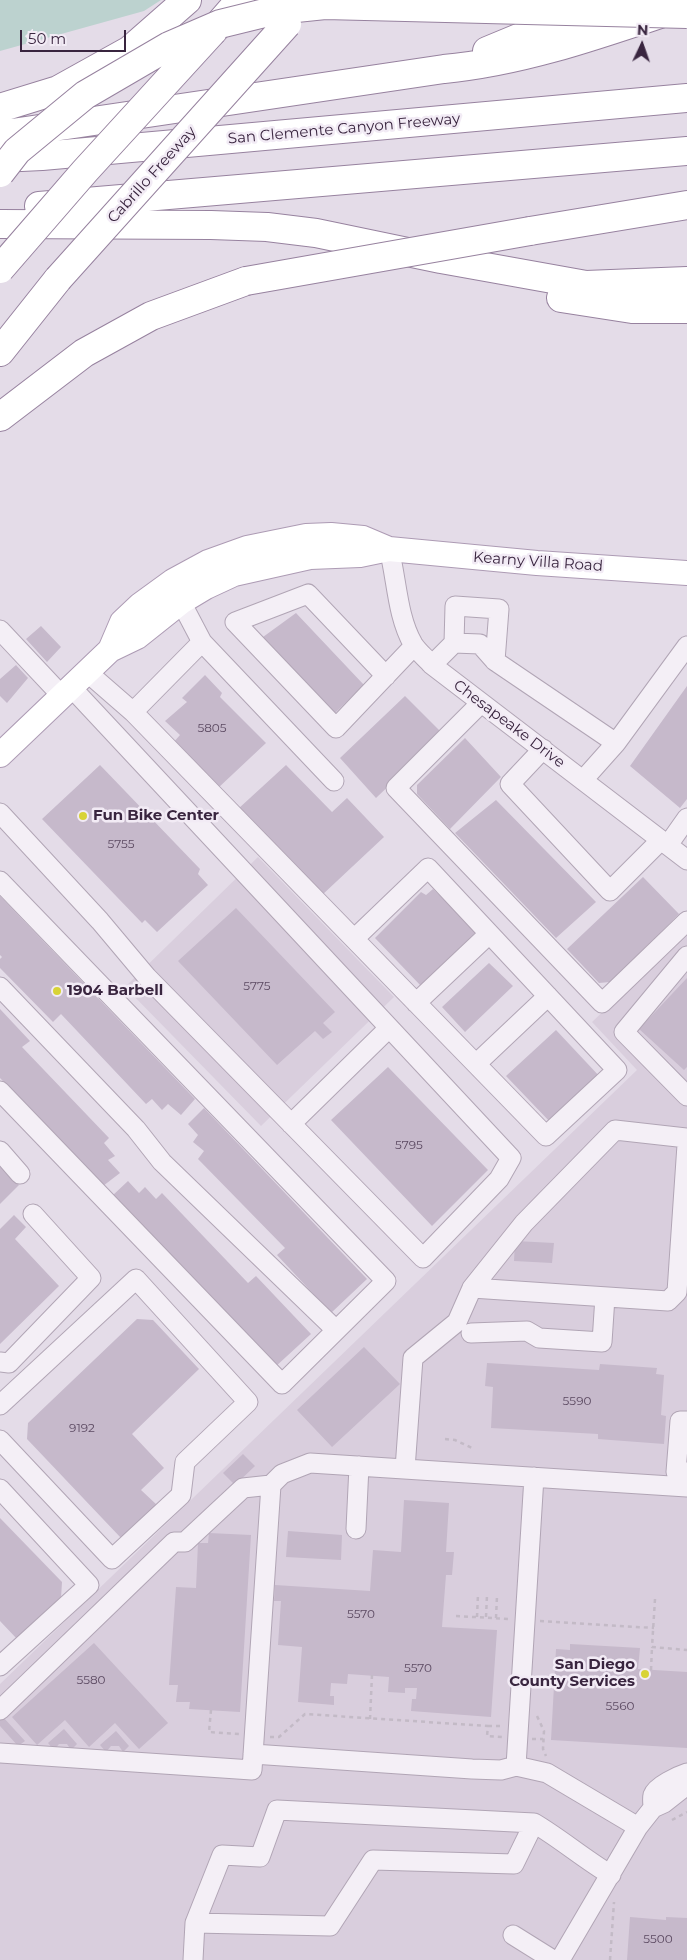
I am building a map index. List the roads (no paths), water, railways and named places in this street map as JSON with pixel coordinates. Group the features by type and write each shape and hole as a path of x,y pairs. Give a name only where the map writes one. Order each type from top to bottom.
{"highway":[{"path":"0,108 58,90 130,50 187,0"},
{"path":"0,269 85,171 240,0"},
{"name":"Cabrillo Freeway","path":"0,352 58,279 307,0"},
{"path":"289,22 324,0"},
{"path":"444,69 610,0"},
{"path":"0,173 17,151 85,95 169,46 202,31 220,24 277,10 325,5 687,14"},
{"path":"0,135 444,69 478,66 530,54 604,33 687,5"},
{"name":"San Clemente Canyon Freeway","path":"0,158 42,156 687,98"},
{"path":"0,210 687,151"},
{"path":"0,417 84,354 152,316 246,281 687,205"},
{"path":"0,224 201,224 267,227 316,233 441,259 586,285 687,281"},
{"path":"441,259 532,293 632,309 687,309"}],"main road":[{"name":"Kearny Villa Road","path":"110,650 122,622 140,605 173,580 208,562 247,548 306,536 331,535 363,538 389,549 536,563 687,572"},
{"name":"Kearny Villa Road","path":"0,755 110,650 137,637 181,602 206,586 234,574 310,557 360,556 389,549"}],"street":[{"name":"Chesapeake Drive","path":"389,549 403,622 414,646 432,665 687,860"},
{"path":"386,676 308,594 235,622 336,728 386,676 414,646"},
{"path":"181,602 202,642 334,780"},
{"path":"432,665 454,642 455,606 499,609 496,661"},
{"path":"0,630 73,685 511,1158 499,1179 422,1258 148,978 100,921 0,813"},
{"path":"133,712 202,642"},
{"path":"454,642 480,644 496,661 616,743"},
{"path":"583,780 616,743 687,646"},
{"path":"73,685 133,712 416,1003 546,1136 617,1070 428,868 354,939"},
{"path":"481,703 396,788 602,1003 687,921"},
{"path":"543,750 510,784 610,891 664,842 687,818"},
{"path":"0,881 386,1281 282,1384 0,1091"},
{"path":"416,1003 489,934"},
{"path":"687,956 624,1032 687,1096"},
{"path":"0,987 136,1129 162,1162 336,1330"},
{"path":"476,1064 548,996"},
{"path":"291,1124 389,1028"},
{"path":"405,1469 413,1358 458,1322 472,1288 524,1223 615,1130 687,1138"},
{"path":"472,1288 668,1301 677,1292 687,1145"},
{"path":"0,1151 20,1174"},
{"path":"0,1362 9,1363 91,1278 33,1214"},
{"path":"0,1405 136,1279 248,1402 185,1462 181,1495 112,1559 0,1440"},
{"path":"471,1333 527,1331 539,1338 602,1342 605,1296"},
{"path":"687,1421 680,1420 676,1472 687,1472"},
{"path":"0,1753 252,1770 271,1486 282,1474 310,1463 687,1487"},
{"path":"356,1529 359,1466"},
{"path":"516,1766 517,1738 533,1620 534,1477"},
{"path":"0,1710 174,1542 185,1542 243,1488 271,1486"},
{"path":"0,1489 89,1585 0,1666"},
{"path":"253,1745 472,1768 501,1770 516,1766 547,1773 638,1827"},
{"path":"653,1808 656,1791 674,1778 687,1773"},
{"path":"560,1960 638,1827 653,1808 664,1803 687,1785"},
{"path":"193,1960 195,1923 222,1855 260,1857 277,1810 534,1823 555,1836 592,1864 611,1875"},
{"path":"195,1923 330,1926 373,1860 514,1864 534,1823"},
{"path":"513,1935 553,1960"}],"place":[{"name":"Fun Bike Center","path":"83,816"},
{"name":"1904 Barbell","path":"57,991"},
{"name":"San Diego County Services","path":"645,1674"}]}
